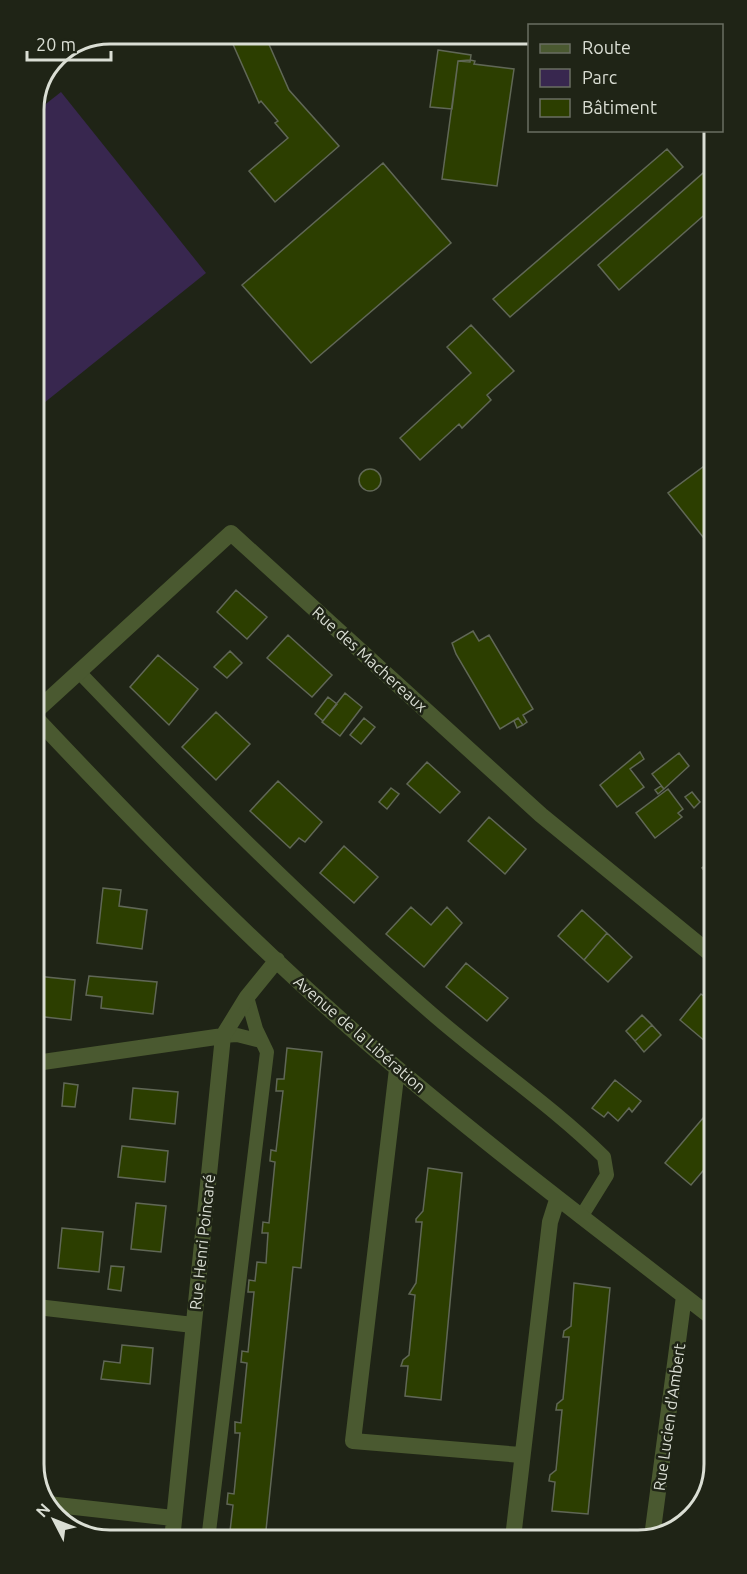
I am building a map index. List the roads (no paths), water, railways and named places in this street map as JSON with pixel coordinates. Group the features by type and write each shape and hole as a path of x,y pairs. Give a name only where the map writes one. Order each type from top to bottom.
{"street":[{"name":"Rue des Machereaux","path":"44,704 231,533 541,815 704,948"},
{"name":"Avenue de la Libération","path":"44,727 168,858 397,1069 557,1200 704,1311"},
{"name":"Rue Henri Poincaré","path":"172,1530 223,1036 247,997 277,960"},
{"path":"44,1061 223,1036"},
{"path":"397,1069 353,1441 521,1455"},
{"path":"514,1530 550,1222 557,1200"},
{"name":"Rue Lucien d'Ambert","path":"653,1528 684,1296"},
{"path":"44,1308 193,1324"},
{"path":"84,1508 173,1518"}],"lane":[{"path":"79,672 195,793 317,910 431,1013 604,1157 607,1174 581,1217"},
{"path":"209,1530 267,1052 261,1041 247,997"},
{"path":"223,1036 237,1035 261,1041"}]}
